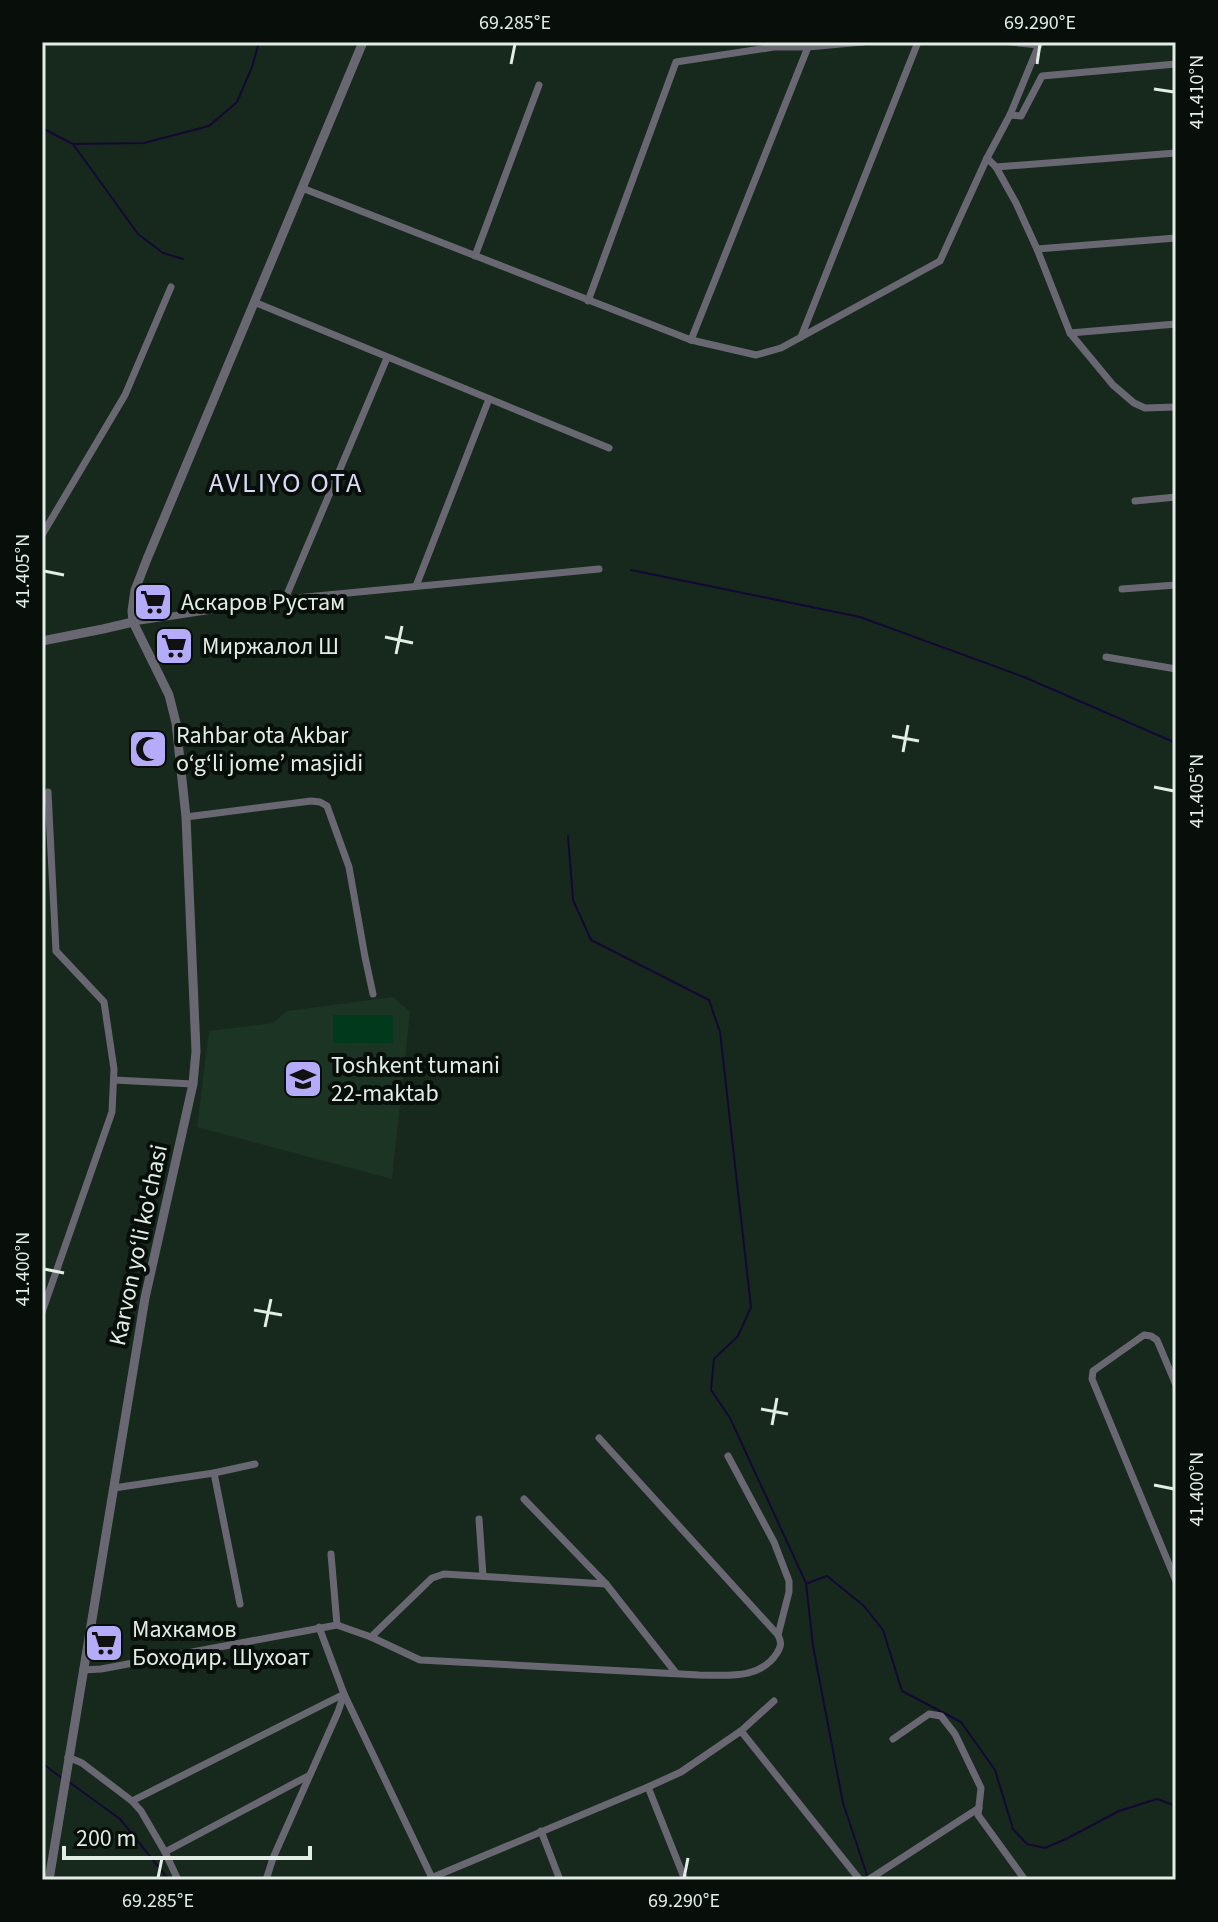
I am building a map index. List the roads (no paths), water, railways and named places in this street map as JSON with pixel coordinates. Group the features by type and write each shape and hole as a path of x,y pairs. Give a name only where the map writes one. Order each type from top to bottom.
{"street":[{"path":"133,622 133,600 138,580 363,42"},
{"path":"588,301 676,62 774,47 863,42"},
{"path":"801,337 918,42"},
{"path":"302,188 691,340 756,355 781,348 940,261 1010,115 1040,44 1010,42"},
{"path":"691,340 808,47"},
{"path":"1010,115 1021,116 1042,76 1176,64"},
{"path":"475,256 539,85"},
{"path":"996,167 1176,153"},
{"path":"987,158 996,167 1016,203 1070,333 1113,385 1134,403 1145,408 1176,407"},
{"path":"1037,249 1176,238"},
{"path":"42,535 125,395 171,287"},
{"path":"254,302 609,448"},
{"path":"1070,333 1176,324"},
{"path":"285,599 387,358"},
{"path":"416,586 489,399"},
{"path":"1135,501 1176,497"},
{"path":"42,641 133,622 285,599 599,569"},
{"path":"1122,589 1176,585"},
{"name":"Karvon yo‘li ko'chasi","path":"49,1880 145,1298 193,1084 196,1029 186,817 176,723 169,695 133,622"},
{"path":"1106,657 1176,669"},
{"path":"42,1312 112,1112 114,1080 104,1002 56,951 48,792"},
{"path":"186,817 311,801 327,806 349,867 373,994"},
{"path":"114,1080 193,1084"},
{"path":"1176,1385 1157,1340 1144,1335 1093,1371 1092,1379 1176,1581"},
{"path":"83,1670 337,1625 420,1660 738,1675 756,1672 770,1663 780,1648 778,1635 599,1438"},
{"path":"728,1456 774,1542 789,1581 778,1635"},
{"path":"114,1488 255,1464"},
{"path":"214,1473 240,1604"},
{"path":"524,1499 606,1584 676,1673"},
{"path":"479,1519 483,1576"},
{"path":"331,1554 337,1625"},
{"path":"371,1637 432,1578 444,1574 606,1584"},
{"path":"319,1627 344,1694 432,1879 681,1772 741,1731 774,1701"},
{"path":"266,1880 344,1694"},
{"path":"132,1801 344,1694"},
{"path":"893,1739 929,1714 941,1716 955,1734 981,1788 978,1815 1025,1880"},
{"path":"741,1731 860,1880"},
{"path":"68,1757 82,1763 141,1811 178,1880"},
{"path":"165,1852 308,1776"},
{"path":"648,1787 685,1880"},
{"path":"868,1880 979,1808"},
{"path":"541,1831 560,1880"}],"waterway":[{"path":"42,128 73,144 144,143 209,126 237,102 259,42"},
{"path":"73,144 138,234 163,253 183,259"},
{"path":"631,570 860,617 1024,677 1176,743"},
{"path":"568,836 573,900 591,940 709,1000 720,1032 751,1307 738,1336 714,1359 711,1390 730,1418 806,1583 813,1646 843,1803 867,1875"},
{"path":"808,1583 827,1576 864,1606 883,1630 902,1691 961,1722 995,1770 1013,1829 1027,1844 1045,1848 1119,1811 1157,1799 1176,1806"},
{"path":"42,1763 63,1779"},
{"path":"69,1782 120,1819 169,1880"}],"place":[{"name":"Аскаров Рустам","path":"153,602"},
{"name":"Миржалол Ш","path":"174,646"},
{"name":"Rahbar ota Akbar o‘g‘li jome’ masjidi","path":"148,749"},
{"name":"Toshkent tumani 22-maktab","path":"303,1079"},
{"name":"Махкамов Боходир. Шухоат","path":"104,1643"}],"district":[{"name":"AVLIYO OTA","path":"286,482"}]}
